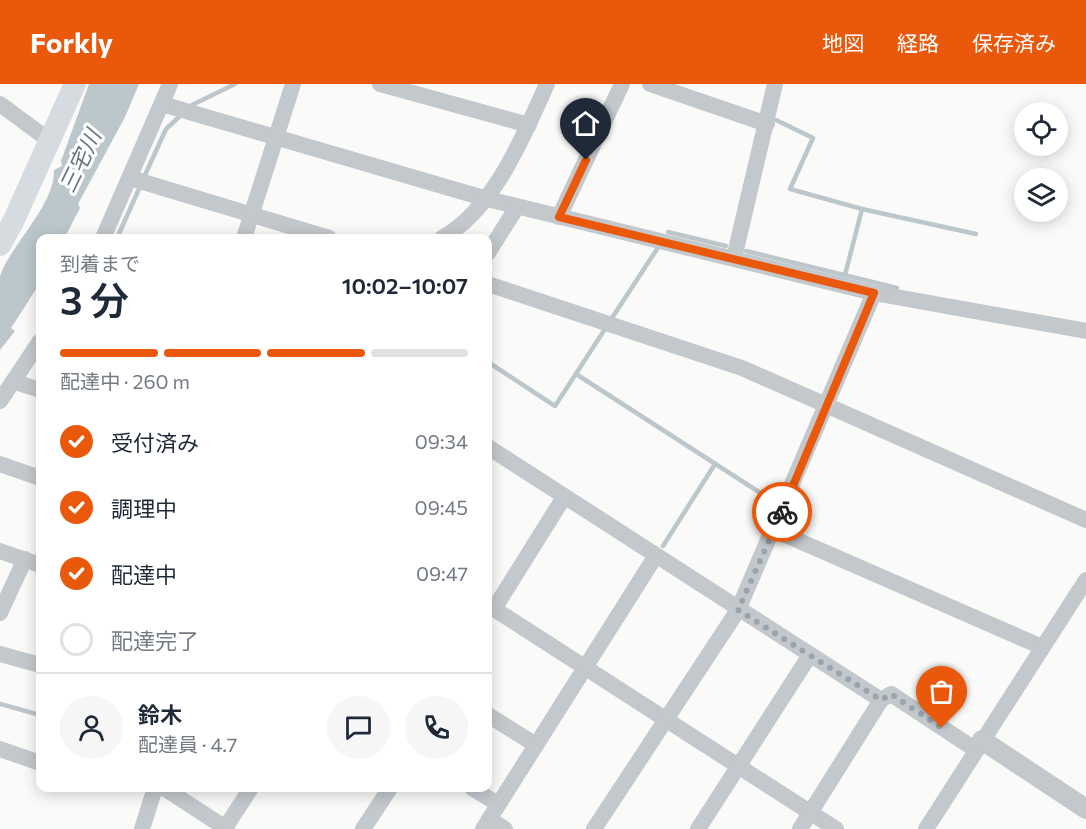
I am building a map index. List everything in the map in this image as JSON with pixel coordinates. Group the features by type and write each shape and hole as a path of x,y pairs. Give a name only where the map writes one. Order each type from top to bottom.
{"main road":[{"path":"0,245 75,84"}],"street":[{"path":"105,234 170,84"},
{"path":"245,234 293,84"},
{"path":"380,84 529,126"},
{"path":"450,234 456,231 487,199 529,126 547,84"},
{"path":"559,217 622,84"},
{"path":"650,84 767,124"},
{"path":"734,258 775,84"},
{"path":"0,104 50,141"},
{"path":"162,104 517,207 874,293 1086,331"},
{"path":"130,178 251,217 314,234"},
{"path":"492,247 517,207"},
{"path":"492,285 742,368 1086,520"},
{"path":"594,829 738,610 874,293"},
{"path":"0,401 15,382 36,348"},
{"path":"15,382 36,389"},
{"path":"492,450 655,557 881,700"},
{"path":"0,464 36,477"},
{"path":"492,605 564,497"},
{"path":"774,530 1042,647"},
{"path":"0,551 33,562 0,613"},
{"path":"490,817 655,557"},
{"path":"926,829 1086,580"},
{"path":"492,608 836,829"},
{"path":"0,654 36,664"},
{"path":"698,829 810,655"},
{"path":"800,829 881,700 891,694 1086,809"},
{"path":"492,718 536,745"},
{"path":"0,749 36,762"},
{"path":"142,829 154,792"},
{"path":"170,792 226,828 248,792"},
{"path":"363,829 387,792"},
{"path":"474,792 490,817 505,829"}],"water":[{"name":"三宅川","path":"89,84 139,84 125,117 78,204 80,208 67,234 36,234 36,289 11,328 15,331 0,350 0,276 13,251 48,197 54,170 62,166 61,161"}],"waterway":[{"path":"192,105 235,84"},
{"path":"145,175 166,129 179,117"},
{"path":"776,120 813,138 790,189 862,209 845,275"},
{"path":"119,234 139,189"},
{"path":"862,209 976,234"},
{"path":"668,232 726,246"},
{"path":"612,318 657,249"},
{"path":"746,251 897,288"},
{"path":"492,365 555,406 605,329"},
{"path":"576,374 776,503"},
{"path":"663,546 715,464"},
{"path":"0,704 36,714"}],"way so far":[{"path":"782,512 738,610 881,700 891,694 942,728"}],"route":[{"path":"586,160 559,217 874,293 782,512"}]}
